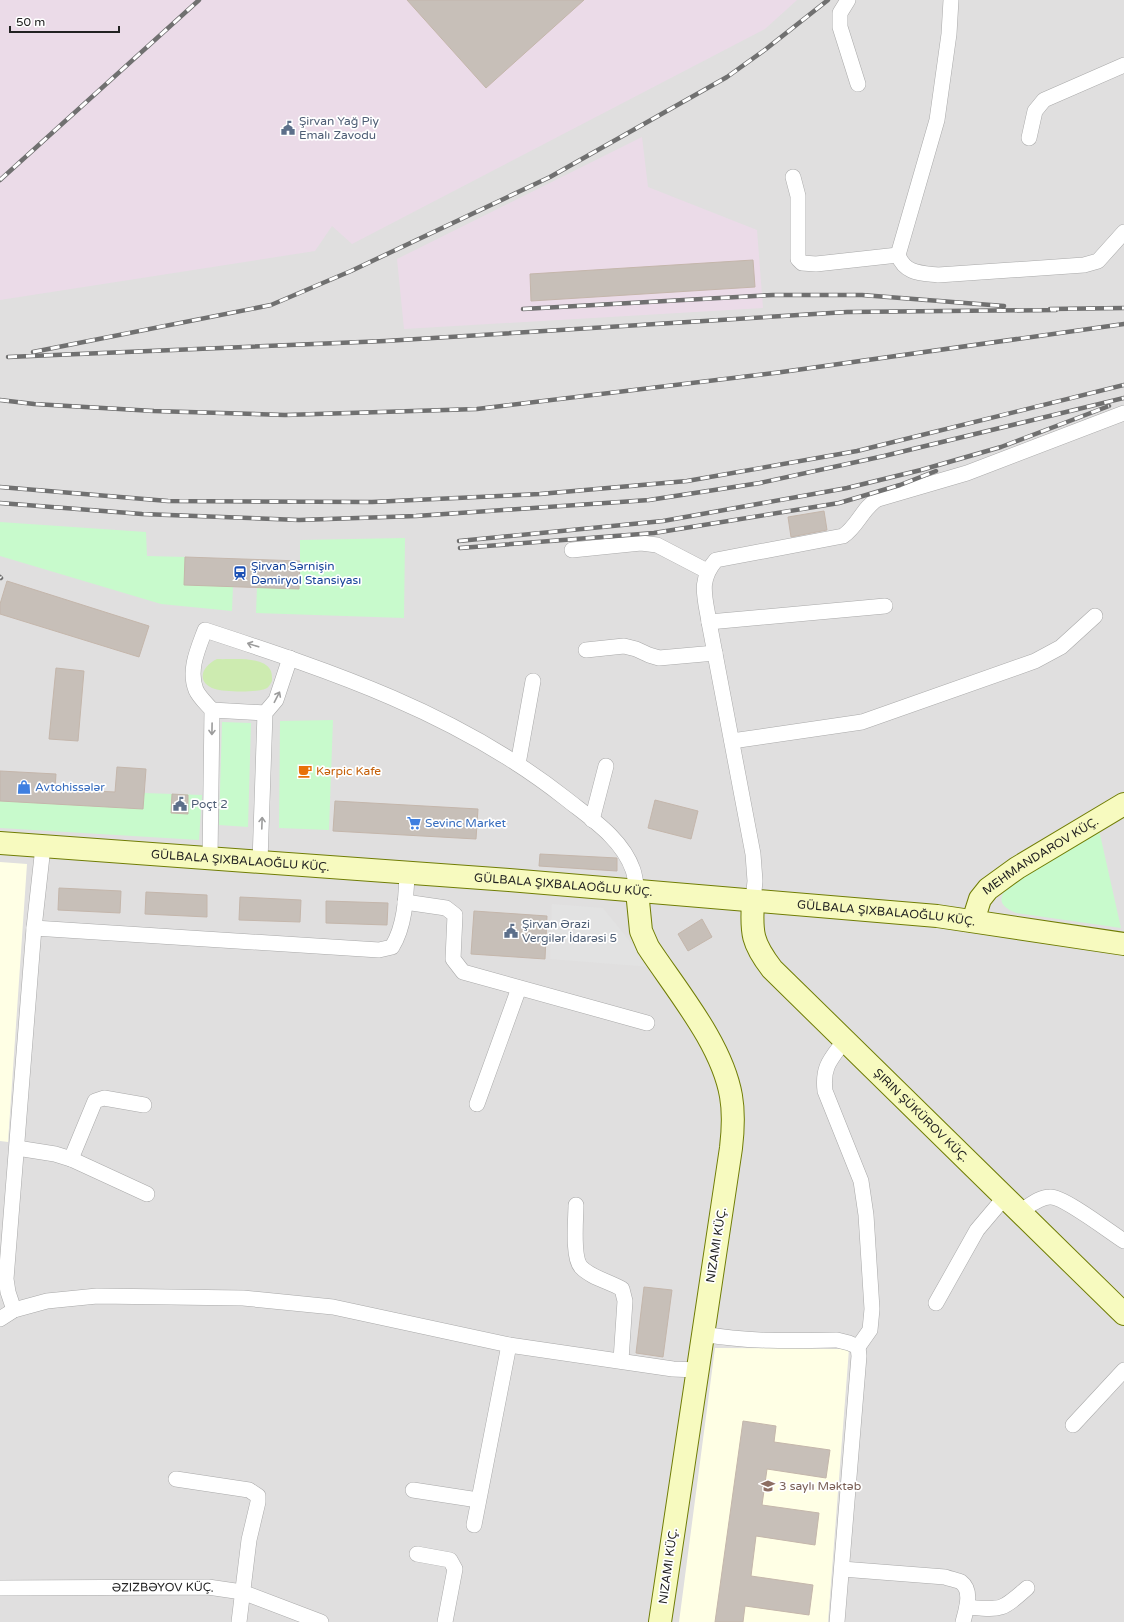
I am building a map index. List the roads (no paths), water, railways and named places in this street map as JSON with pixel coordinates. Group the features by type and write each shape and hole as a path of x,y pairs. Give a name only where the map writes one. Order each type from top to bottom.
{"main road":[{"name":"MEHMANDAROV KÜÇ.","path":"973,921 980,899 988,889 1017,868 1124,804"},
{"path":"0,843 637,891 937,916 1124,944"},
{"name":"NIZAMI KÜÇ.","path":"637,891 641,931 648,947 710,1039 725,1072 731,1097 733,1122 731,1148 660,1622"},
{"name":"ŞIRIN ŞÜKÜROV KÜÇ.","path":"753,901 752,925 754,940 761,955 772,969 1124,1314"}],"street":[{"path":"848,0 840,13 840,27 858,84"},
{"path":"951,0 949,34 937,120 898,255 902,264 916,272 938,275 1084,265 1098,261 1124,232"},
{"path":"1028,138 1035,111 1044,100 1124,65"},
{"path":"794,177 798,196 798,259 802,263 816,264 898,255"},
{"path":"753,901 753,854 709,622 704,587 707,571 716,560 843,536 856,524 870,503 878,499 967,473 1124,413"},
{"path":"572,550 641,543 657,546 707,571"},
{"path":"709,622 885,606"},
{"path":"732,741 862,722 1034,661 1061,648 1095,616"},
{"path":"210,859 212,710 196,692 193,676 195,658 205,630 338,674 404,702 452,725 518,764 542,780 614,839 626,855 633,870 637,891"},
{"path":"586,650 624,646 659,658 715,653"},
{"path":"260,862 265,713 276,700 290,658"},
{"path":"518,764 533,680"},
{"path":"212,710 265,713"},
{"path":"592,820 606,766"},
{"path":"14,1310 8,1292 6,1279 34,928 44,847"},
{"path":"34,928 380,950 392,947 399,936 405,902 407,874"},
{"path":"405,902 446,908 455,914 452,959 463,972 647,1023"},
{"path":"476,1104 519,988"},
{"path":"837,1622 859,1356 858,1347 870,1330 872,1309 866,1215 861,1181 825,1091 823,1077 827,1064 845,1040"},
{"path":"71,1159 95,1101 104,1098 144,1105"},
{"path":"17,1148 55,1154 71,1159 147,1194"},
{"path":"936,1303 977,1230 1012,1205 1050,1197 1062,1200 1124,1241"},
{"path":"576,1205 576,1257 580,1266 587,1272 622,1289 625,1301 621,1360"},
{"path":"0,1319 14,1310 47,1301 97,1296 243,1298 333,1307 509,1345 697,1370"},
{"path":"703,1334 733,1340 837,1340 849,1342 858,1347"},
{"path":"474,1526 509,1345"},
{"path":"1072,1425 1124,1370"},
{"path":"176,1479 249,1490 258,1496 242,1592 239,1622"},
{"path":"412,1490 478,1500"},
{"path":"417,1554 450,1560 455,1568 444,1622"},
{"path":"842,1569 945,1578 961,1582 968,1591 967,1607 963,1622"},
{"name":"ƏZIZBƏYOV KÜÇ.","path":"0,1588 208,1587 242,1592 321,1622"},
{"path":"967,1607 994,1609 1006,1606 1027,1588"}],"railway":[{"path":"0,180 199,0"},
{"path":"33,352 271,305 351,271 550,177 727,77 766,49 828,0"},
{"path":"523,309 773,295 862,295 1004,306"},
{"path":"1050,309 1124,308"},
{"path":"8,357 385,341 847,312 1056,310"},
{"path":"0,400 34,404 154,411 285,415 477,409 782,372 1124,324"},
{"path":"0,487 168,501 372,502 540,494 687,481 857,451 1124,385"},
{"path":"0,503 142,514 299,520 416,516 649,500 760,483 884,456 1124,398"},
{"path":"459,541 663,521 847,488 921,470 1001,447 1109,406"},
{"path":"460,548 654,533 839,503 900,485 936,471"}],"place":[{"name":"Şirvan Yağ Piy Emalı Zavodu","path":"288,128"},
{"name":"Şirvan Sərnişin Dəmiryol Stansiyası","path":"240,573"},
{"name":"Kərpic Kafe","path":"305,771"},
{"name":"Avtohissələr","path":"24,787"},
{"name":"Poçt 2","path":"180,804"},
{"name":"Sevinc Market","path":"414,823"},
{"name":"Şirvan Ərazi Vergilər İdarəsi 5","path":"511,931"},
{"name":"3 saylı Məktəb","path":"768,1486"}]}
